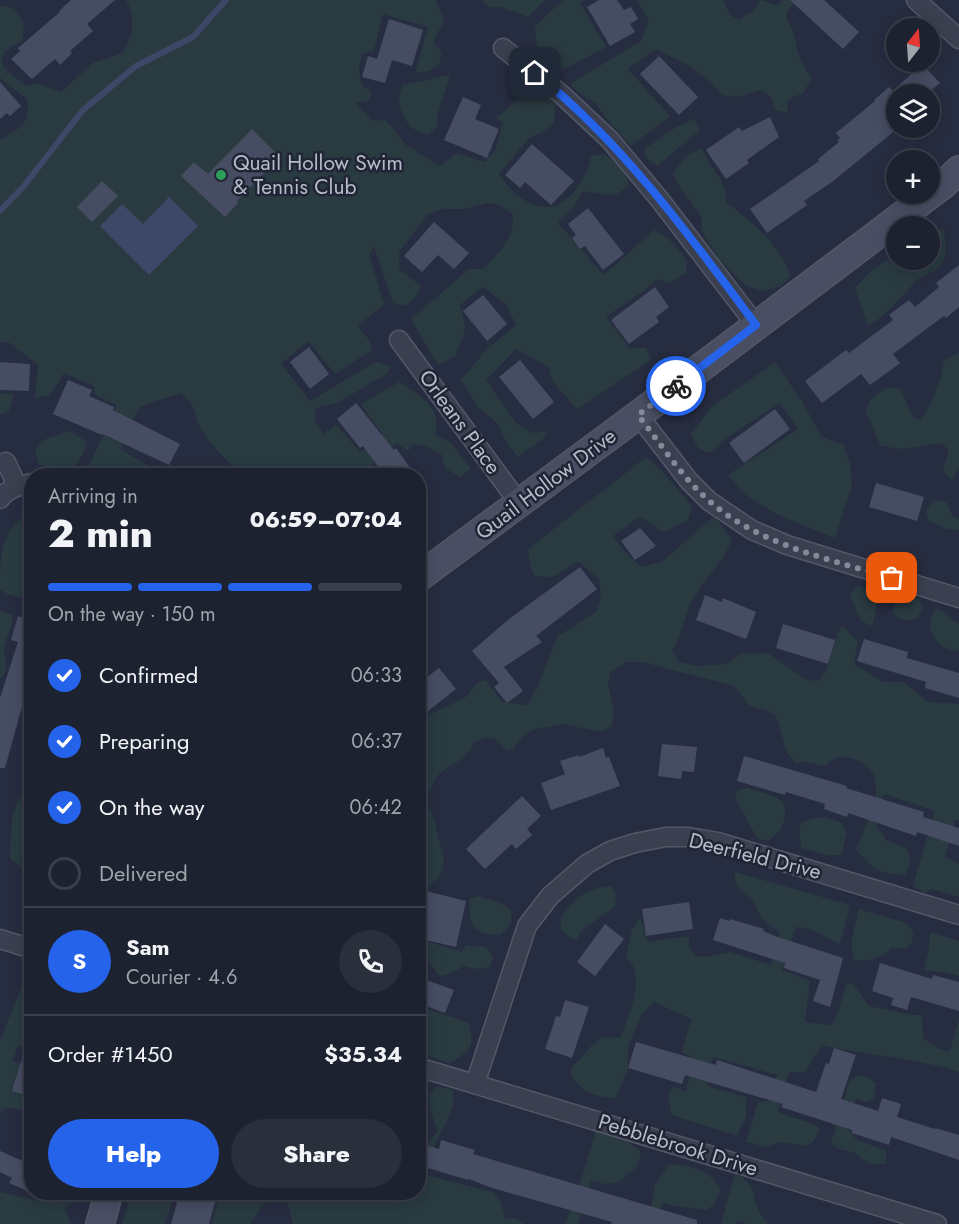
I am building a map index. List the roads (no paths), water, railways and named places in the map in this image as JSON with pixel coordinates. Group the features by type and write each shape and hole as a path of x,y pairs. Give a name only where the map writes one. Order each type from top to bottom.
{"street":[{"path":"916,0 959,39"},
{"path":"503,48 561,93 610,140 660,200 756,325"},
{"name":"Quail Hollow Drive","path":"426,572 638,415 944,184 959,170"},
{"name":"Orleans Place","path":"399,340 520,504"},
{"path":"638,415 689,481 709,501 752,530 804,551 959,598"},
{"path":"0,499 4,493 24,484 6,462"},
{"name":"Deerfield Drive","path":"475,1084 527,926 550,896 567,880 587,864 610,851 666,837 688,837 718,843 959,915"},
{"path":"0,939 24,946"},
{"name":"Pebblebrook Drive","path":"426,1069 937,1224"},
{"path":"100,1224 107,1200"}],"water":[{"path":"169,197 198,226 149,275 100,226 122,204 143,224"}],"waterway":[{"path":"0,211 23,187 83,110 136,66 193,37 226,0"}],"place":[{"name":"Quail Hollow Swim & Tennis Club","path":"221,175"}]}
